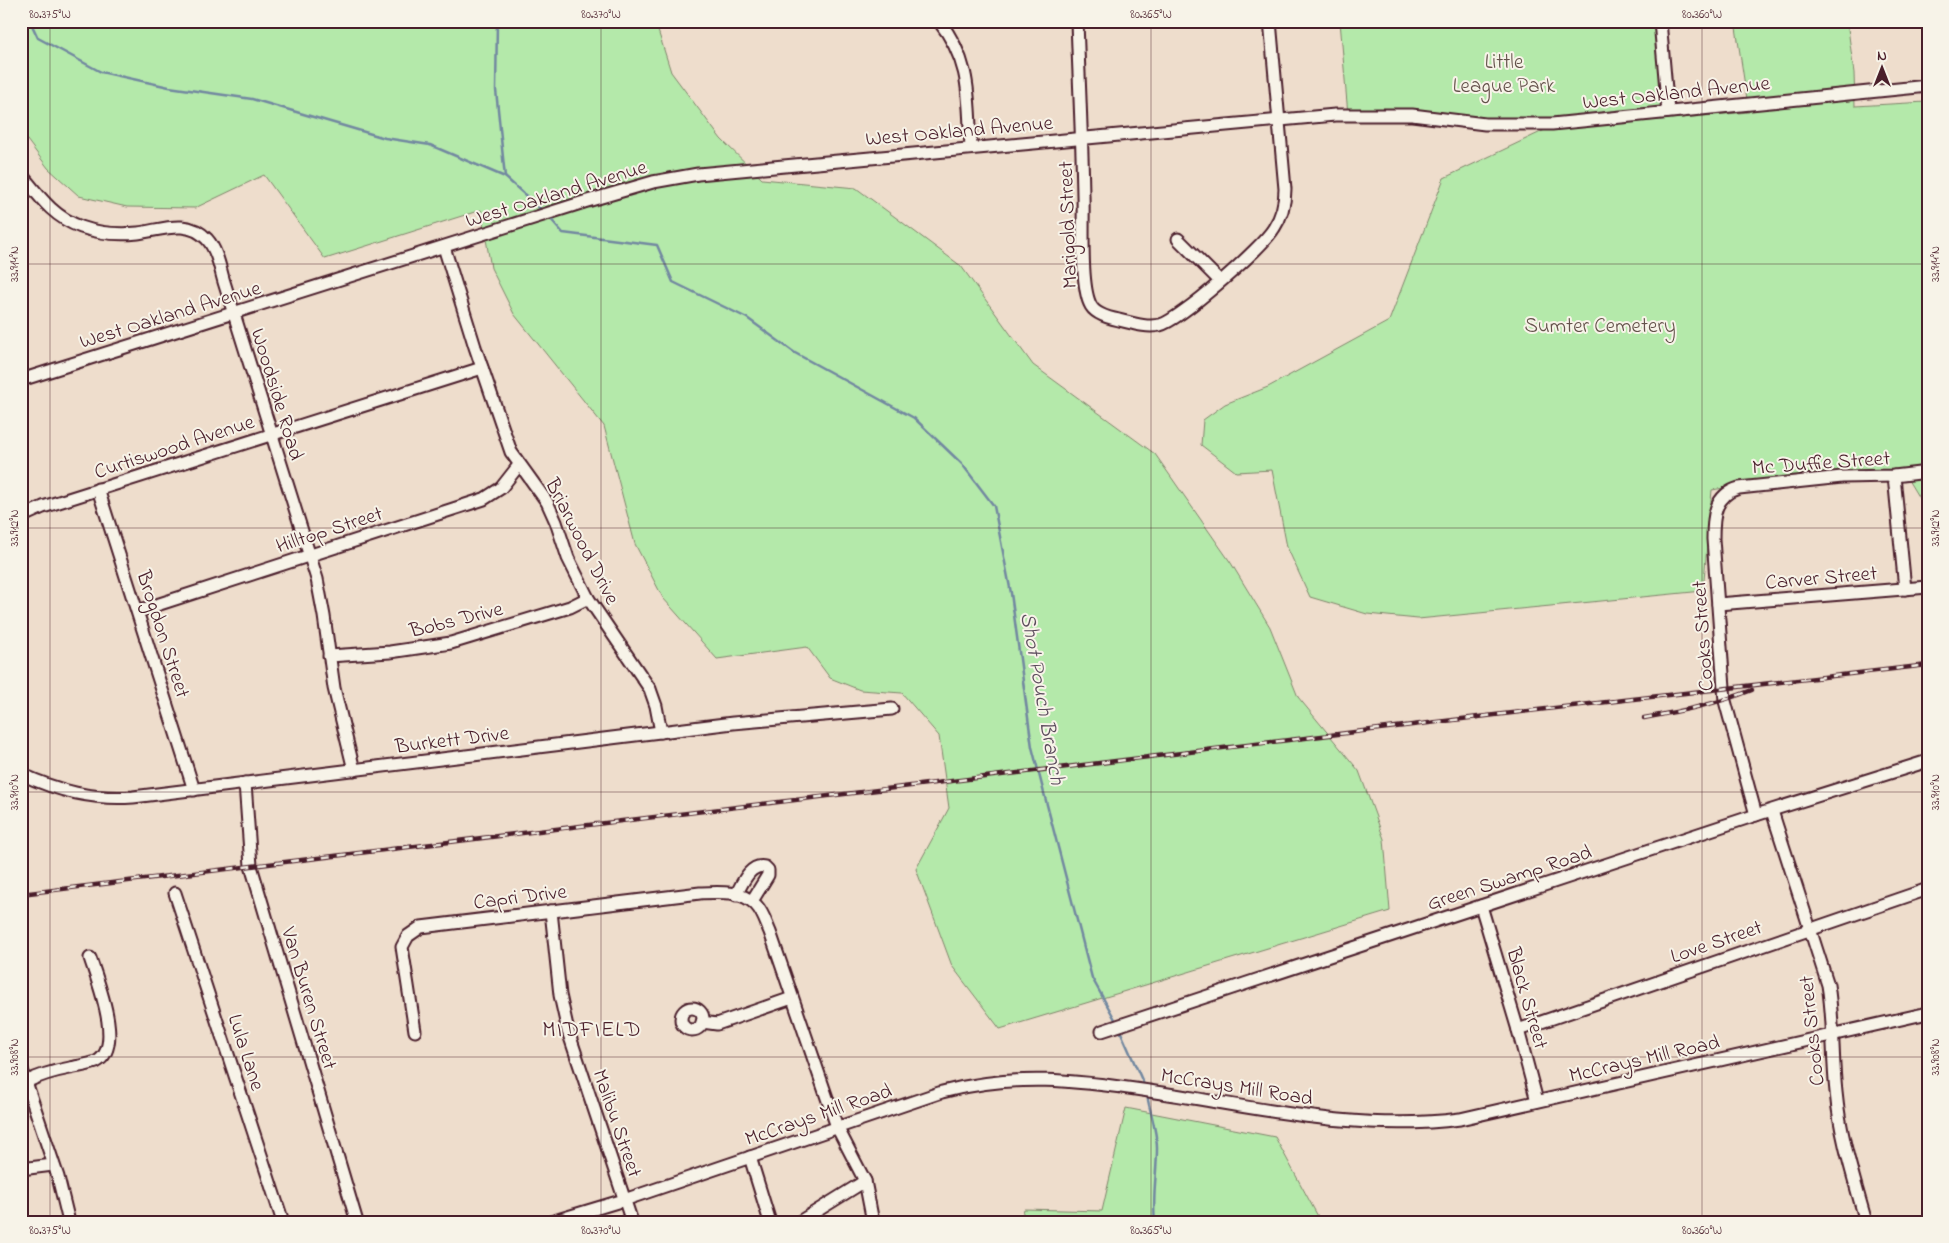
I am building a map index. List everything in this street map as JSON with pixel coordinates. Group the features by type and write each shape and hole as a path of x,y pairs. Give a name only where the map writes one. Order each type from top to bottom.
{"street":[{"path":"939,21 953,40 966,72 971,148"},
{"name":"Marigold Street","path":"1077,21 1086,286 1090,304 1094,309 1112,319 1143,326 1158,325 1176,318 1261,246 1275,227 1284,208 1286,189 1270,21"},
{"path":"1660,21 1668,112"},
{"name":"West Oakland Avenue","path":"21,380 559,210 653,182 698,174 1335,116 1385,114 1427,116 1485,124 1521,125 1928,86"},
{"name":"Woodside Road","path":"21,174 48,207 58,216 82,227 123,234 139,233 172,226 185,227 198,232 211,246 316,579 324,616 336,699 354,770"},
{"path":"1178,239 1220,281"},
{"name":"Briarwood Drive","path":"444,246 506,441 519,465 541,493 551,511 568,558 588,598 650,689 656,706 661,732"},
{"name":"Curtiswood Avenue","path":"21,517 43,507 98,489 482,368"},
{"name":"Hilltop Street","path":"138,611 484,499 501,488 519,465"},
{"name":"Mc Duffie Street","path":"1721,498 1727,492 1738,488 1842,477 1894,476 1928,472"},
{"path":"1894,476 1905,589"},
{"name":"Brogdon Street","path":"98,489 194,790"},
{"name":"Cooks Street","path":"1721,498 1714,515 1713,526 1725,701 1756,815"},
{"name":"Carver Street","path":"1718,604 1928,587"},
{"name":"Bobs Drive","path":"329,656 406,650 452,643 570,606 588,598"},
{"name":"Burkett Drive","path":"21,774 56,789 94,797 125,798 661,732 892,709"},
{"name":"Green Swamp Road","path":"1113,1027 1756,815 1928,761"},
{"name":"Van Buren Street","path":"245,783 251,866 357,1222"},
{"name":"Cooks Street","path":"1772,811 1828,985 1836,1093 1841,1125 1866,1222"},
{"path":"736,894 753,869 757,866 765,867 768,870 768,875 752,901 760,911 770,932 837,1127 865,1181 874,1222"},
{"name":"Love Street","path":"1518,1030 1928,889"},
{"name":"Lula Lane","path":"176,893 283,1222"},
{"name":"Capri Drive","path":"415,1031 402,948 404,941 413,931 430,925 700,893 736,894 752,901"},
{"name":"Black Street","path":"1481,906 1537,1101"},
{"name":"Malibu Street","path":"551,911 560,995 568,1031 632,1222"},
{"path":"26,1082 55,1071 93,1063 106,1052 109,1039 105,1008 90,958"},
{"path":"702,1022 717,1024 792,998"},
{"name":"McCrays Mill Road","path":"551,1222 624,1200 942,1092 1008,1080 1063,1080 1332,1120 1378,1124 1428,1123 1460,1119 1928,1013"},
{"path":"21,1067 69,1222"},
{"path":"750,1157 770,1222"},
{"path":"21,1169 53,1166"},
{"path":"799,1222 865,1181"}],"green space":[{"path":"21,21 655,21 671,72 721,139 762,179 856,188 961,266 1033,365 1155,454 1231,563 1270,627 1298,697 1359,771 1384,839 1390,911 1000,1029 952,966 916,869 949,808 939,736 902,693 860,690 830,678 807,647 717,659 663,598 635,544 604,426 514,314 491,268 481,210 325,259 264,175 195,208 127,207 79,196 48,168 21,132"},
{"name":"Little League Park","path":"1340,21 1660,21 1668,112 1552,124 1348,115"},
{"name":"Sumter Cemetery","path":"1735,21 1847,21 1854,73 1855,106 1926,102 1928,115 1928,518 1926,510 1902,470 1771,480 1712,490 1703,591 1418,619 1367,614 1310,597 1287,547 1272,470 1236,472 1201,445 1203,420 1225,404 1268,387 1389,321 1444,178 1545,130 1749,112"},
{"path":"1126,1108 1275,1137 1321,1222 1020,1222 1024,1209 1102,1211"}],"waterway":[{"path":"30,21 38,38 101,72 169,87 252,99 385,138 430,145 505,177 543,211"},
{"name":"Shot Pouch Branch","path":"497,21 496,90 505,177"},
{"name":"Shot Pouch Branch","path":"549,217 563,233 657,245 673,282 747,318 795,353 914,418 962,464 994,506 1011,593 1032,747 1092,978 1117,1023"},
{"name":"Shot Pouch Branch","path":"1119,1028 1145,1087"},
{"name":"Shot Pouch Branch","path":"1147,1095 1157,1142 1155,1222"}],"railway":[{"path":"21,894 1503,714 1928,665"},
{"path":"1644,718 1685,710 1752,690"}],"district":[{"name":"MIDFIELD","path":"592,1028"}]}
